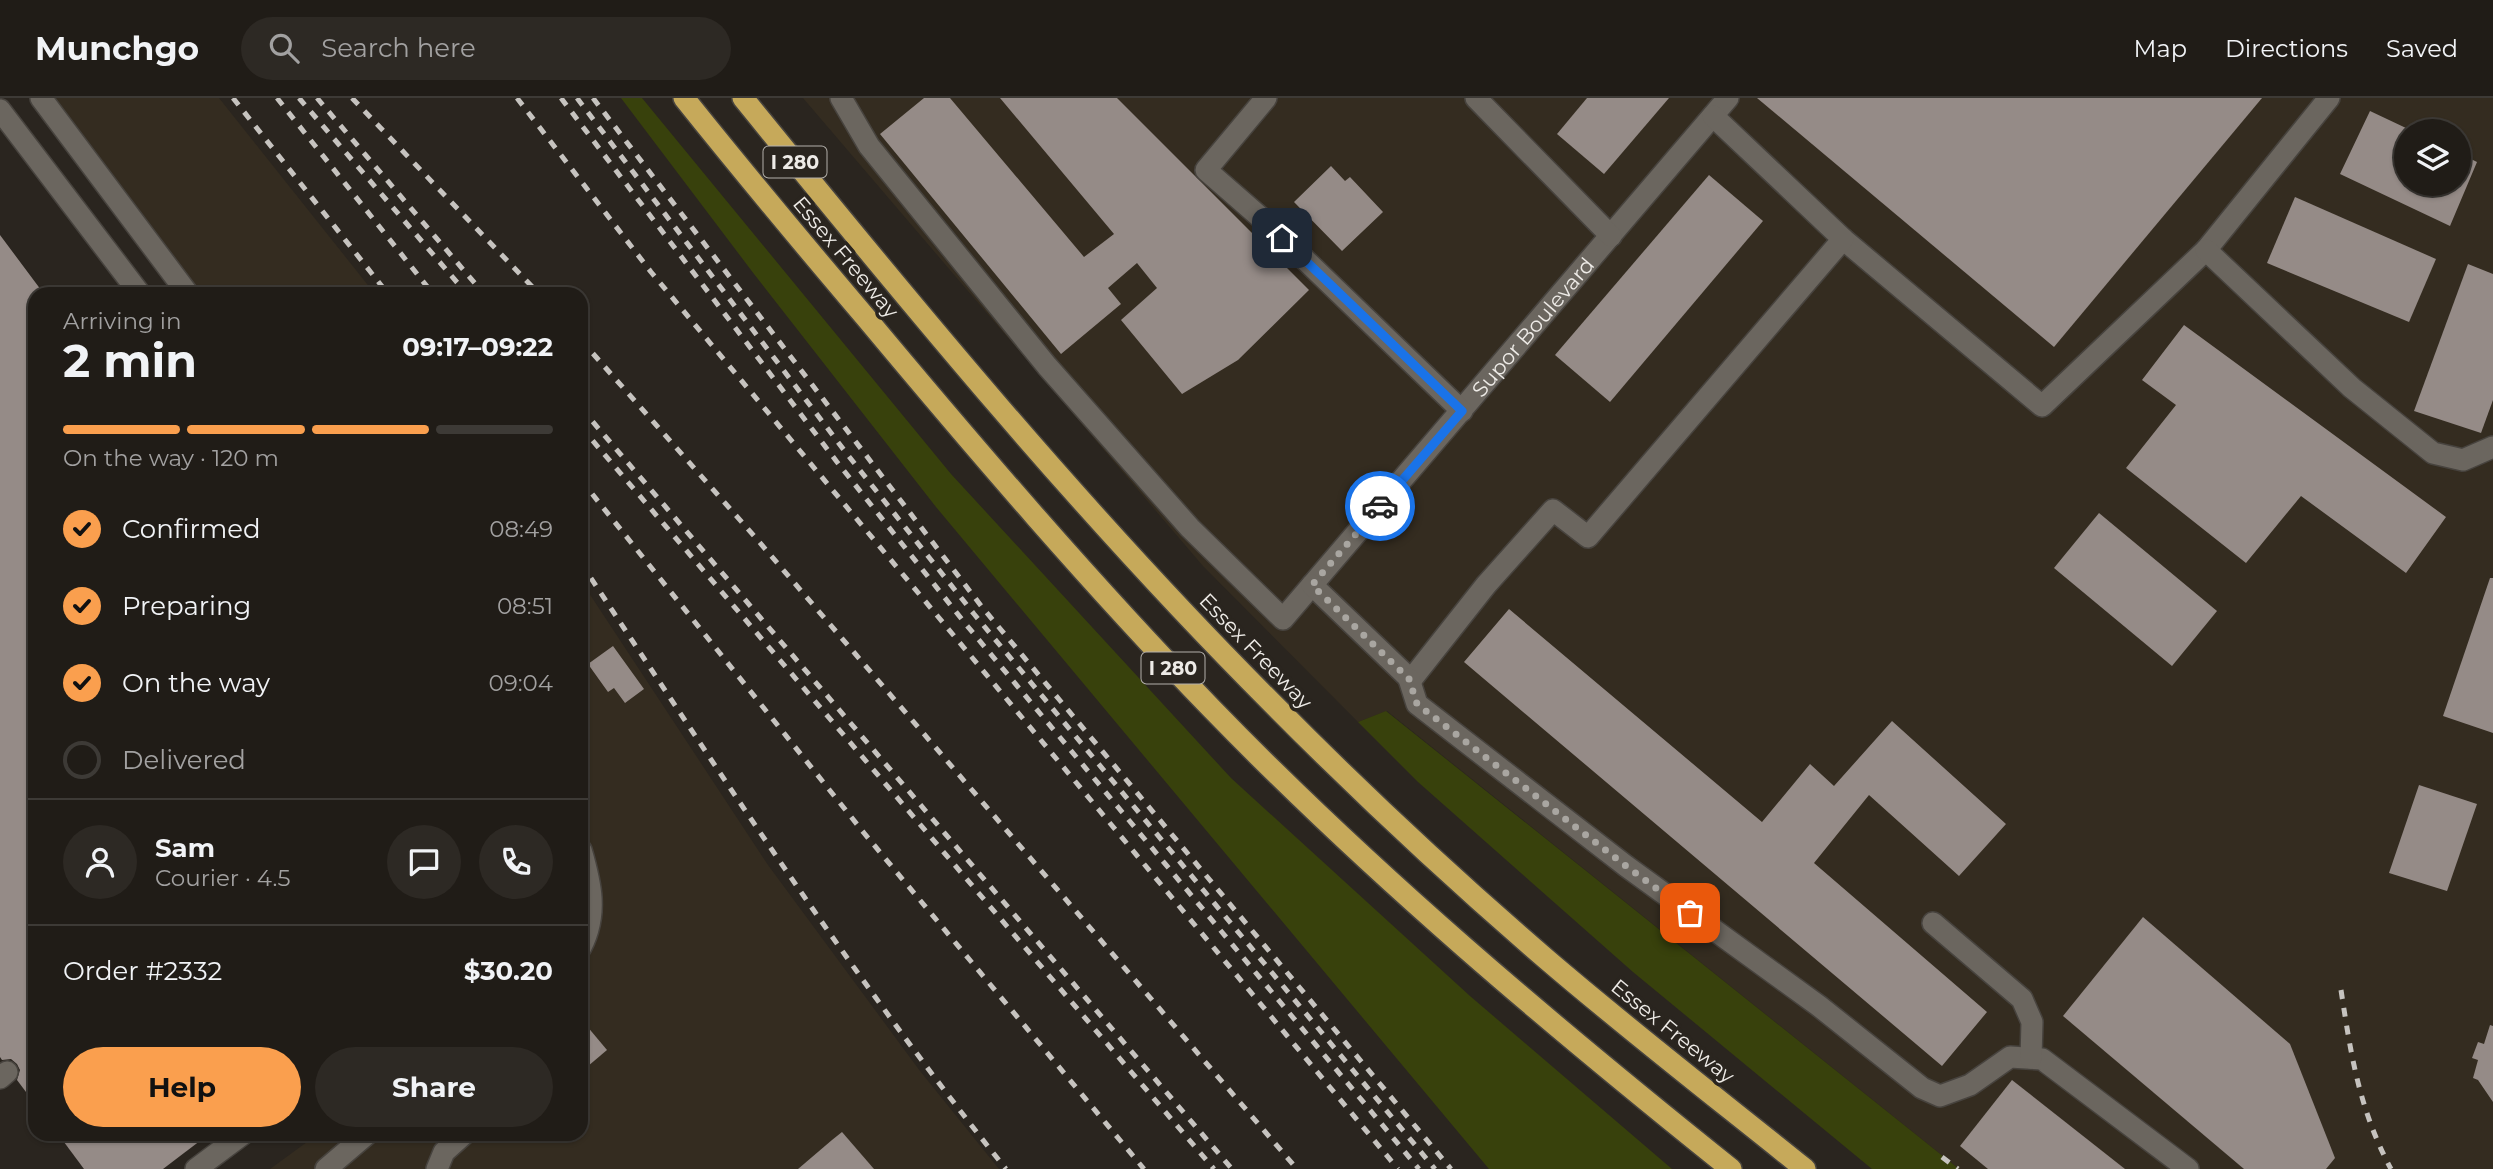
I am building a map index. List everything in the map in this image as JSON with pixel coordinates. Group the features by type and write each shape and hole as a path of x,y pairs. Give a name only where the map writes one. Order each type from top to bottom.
{"highway":[{"name":"Essex Freeway","path":"684,98 771,206 1012,491 1213,711 1358,851 1483,965 1587,1054 1731,1169"},
{"name":"Essex Freeway","path":"743,98 1069,486 1167,595 1272,704 1434,860 1546,959 1805,1169"}],"street":[{"path":"41,98 183,287"},
{"name":"Supor Boulevard","path":"841,98 869,146 1047,366 1190,528 1283,619 1728,98"},
{"path":"1266,98 1206,170 1268,224 1462,411"},
{"path":"1476,98 1611,236"},
{"path":"1713,116 1843,239 2042,406 2206,250 2329,98"},
{"path":"0,110 135,287"},
{"path":"1409,679 1411,680 1486,585 1553,510 1588,537 1843,239"},
{"path":"2206,250 2352,388 2433,453 2463,460 2493,447"},
{"path":"1312,585 1409,679 1417,704 1626,866 1819,1006 1922,1088 1940,1096 1970,1085 2010,1057 2042,1059 2188,1169"},
{"path":"588,874 593,903 588,928"},
{"path":"1933,923 2022,999 2032,1022 2031,1058"},
{"path":"196,1169 234,1141"},
{"path":"326,1169 359,1141"},
{"path":"437,1169 444,1152 456,1141"}],"shaded area":[{"path":"30,98 219,98 369,287 171,287"},
{"path":"803,98 2493,98 2493,1169 1959,1169 1387,711 1358,722 1203,566"},
{"path":"588,592 768,865 920,1071 999,1169 270,1169 308,1141 588,1141"}],"green space":[{"path":"621,98 642,98 951,474 1231,778 1470,996 1672,1169 1489,1169 936,507"},
{"path":"1386,711 1959,1169 1872,1169 1633,972 1418,782 1358,722"}],"building":[{"path":"924,98 950,98 1084,257 1114,234 1000,98 1117,98 1309,290 1238,360 1182,394 1121,320 1157,288 1137,263 1108,288 1121,304 1061,354 880,134"},
{"path":"1587,98 1669,98 1604,174 1557,134"},
{"path":"1757,98 2262,98 2054,347"},
{"path":"2370,111 2394,122 2394,196 2463,196 2450,226 2340,174"},
{"path":"2471,159 2477,162 2471,176"},
{"path":"1331,166 1345,181 1350,177 1383,212 1342,251 1294,202"},
{"path":"1709,175 1763,221 1610,402 1555,355"},
{"path":"2295,197 2436,259 2409,322 2267,263"},
{"path":"0,235 39,287 28,287 28,1095 17,1080 20,1070 17,1064 11,1059 2,1060"},
{"path":"2468,264 2493,274 2493,400 2481,433 2414,411"},
{"path":"2184,325 2446,517 2406,573 2301,496 2246,563 2126,468 2176,405 2142,380"},
{"path":"2099,513 2217,611 2172,666 2054,568"},
{"path":"2490,578 2493,578 2493,733 2443,716"},
{"path":"1509,609 1762,822 1810,764 1834,786 1892,721 2006,824 1959,876 1869,795 1814,863 1987,1012 1942,1066 1464,662"},
{"path":"613,646 644,689 625,703 614,688 608,692 588,664"},
{"path":"2419,785 2477,804 2447,891 2389,873"},
{"path":"2143,917 2290,1044 2335,1158 2326,1169 2244,1169 2063,1016"},
{"path":"2490,1025 2493,1026 2493,1102 2478,1080 2473,1078 2478,1060 2472,1058 2478,1042 2484,1044"},
{"path":"588,1027 607,1050 588,1066"},
{"path":"2012,1080 2125,1169 1988,1169 1960,1146"},
{"path":"842,1132 874,1169 798,1169 832,1140"},
{"path":"63,1141 200,1141 163,1169 84,1169"}],"railway":[{"path":"233,98 382,287"},
{"path":"277,98 427,287"},
{"path":"299,98 461,287"},
{"path":"317,98 478,287"},
{"path":"352,98 532,287"},
{"path":"517,98 651,272 1398,1169"},
{"path":"561,98 837,462 964,622 1419,1169"},
{"path":"577,98 847,454 974,614 1435,1169"},
{"path":"593,98 982,607 1451,1169"},
{"path":"588,348 755,537 1297,1169"},
{"path":"588,416 1232,1169"},
{"path":"588,435 1214,1169"},
{"path":"588,489 864,833 1144,1169"},
{"path":"588,574 839,947 1006,1169"},
{"path":"2341,990 2364,1103 2391,1169"},
{"path":"1942,1157 1958,1169"}],"way so far":[{"path":"1380,506 1312,585 1409,679 1417,704 1690,913"}],"route":[{"path":"1282,238 1462,411 1380,506"}]}
